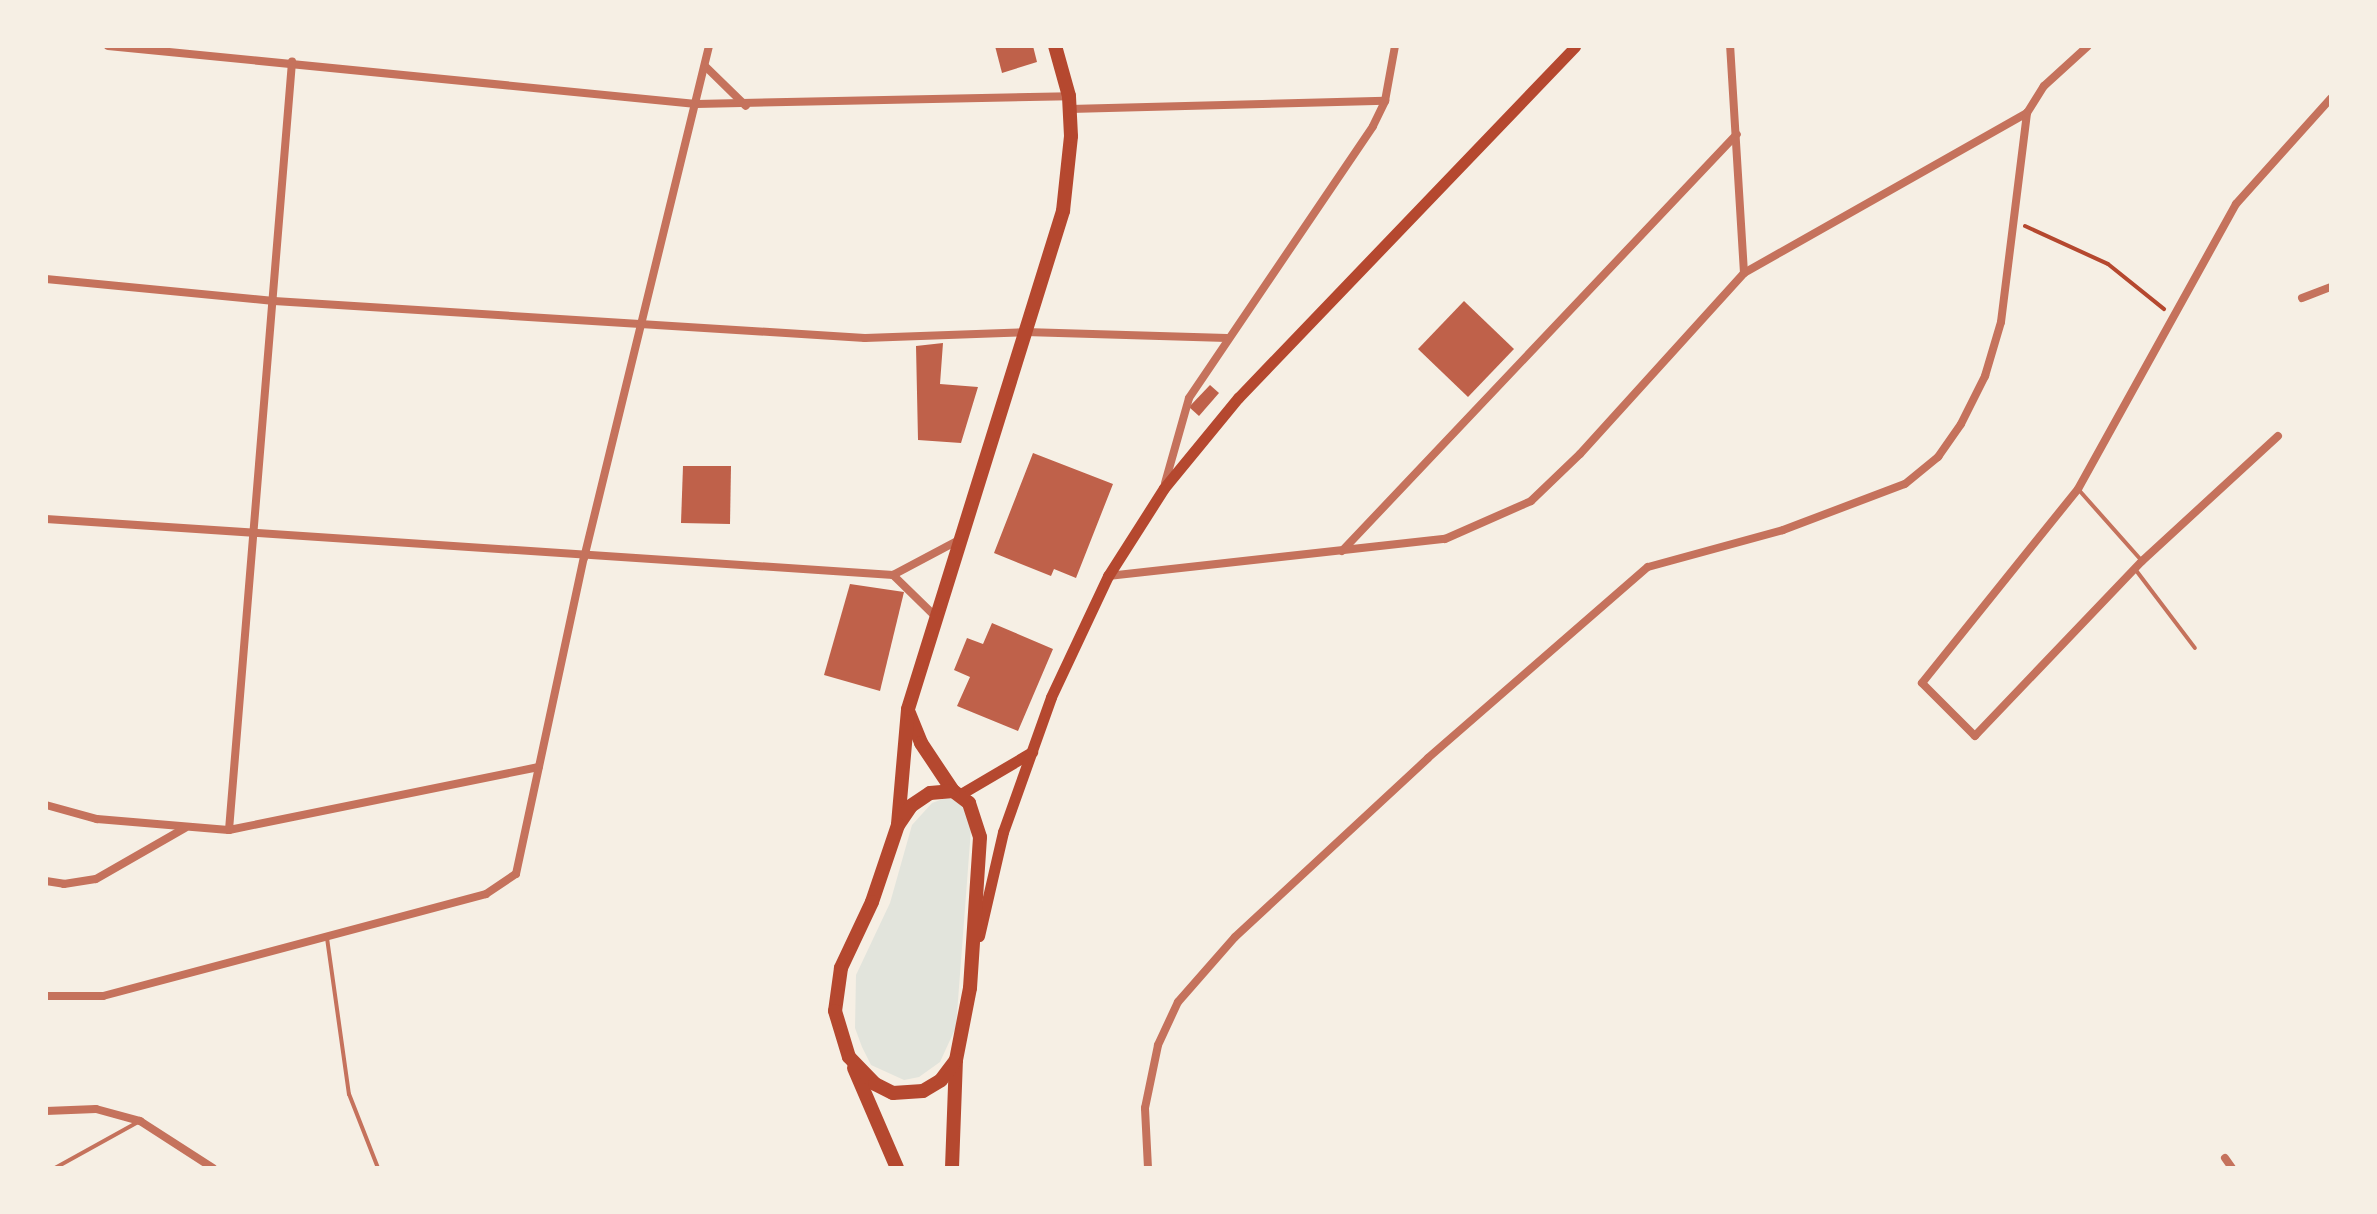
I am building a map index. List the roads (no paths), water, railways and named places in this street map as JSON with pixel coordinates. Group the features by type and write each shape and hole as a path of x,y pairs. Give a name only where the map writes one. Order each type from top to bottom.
{"highway":[{"path":"898,825 908,709 957,541 1063,211 1071,158 1069,103 1055,46"},
{"path":"908,709 921,743 978,819 980,837 972,969 956,1060 952,1168"},
{"path":"897,1168 840,1038 835,988 898,825 911,806 930,793 956,793"},
{"path":"849,1057 875,1084 909,1095 941,1080 956,1060"}],"main road":[{"path":"972,969 1003,832 1057,683 1108,576 1164,488 1238,398 1575,46"},
{"path":"956,793 1033,752"}],"street":[{"path":"108,46 696,104 1385,101"},
{"path":"46,996 103,996 486,894 507,884 519,867 584,558 644,324 709,46"},
{"path":"1164,488 1189,398 1373,126 1385,101 1395,46"},
{"path":"1730,46 1744,273"},
{"path":"1148,1168 1145,1108 1158,1045 1178,1002 1235,937 1428,758 1648,567 1783,530 1905,484 1938,457 1961,424 1985,376 2001,322 2017,222 2027,113 2044,86 2088,46"},
{"path":"229,830 292,62"},
{"path":"705,66 746,106"},
{"path":"2278,436 2142,561 1975,736 1922,683 2078,489 2236,204 2331,98"},
{"path":"1108,576 1445,539 1531,501 1580,454 1744,273 2027,113"},
{"path":"1342,551 1737,134"},
{"path":"46,279 274,301 865,338 1025,332 1227,338"},
{"path":"2302,298 2331,287"},
{"path":"46,519 584,558 893,575 957,541"},
{"path":"893,575 934,615"},
{"path":"46,805 97,819 229,830 539,767"},
{"path":"46,881 64,884 96,879 185,828"},
{"path":"46,1111 96,1109 140,1121 213,1168"},
{"path":"2225,1158 2232,1168"}],"lane":[{"path":"2078,489 2142,561"},
{"path":"2135,569 2195,648"},
{"path":"327,937 346,1085 362,1138 378,1168"},
{"path":"55,1168 140,1121"}]}
